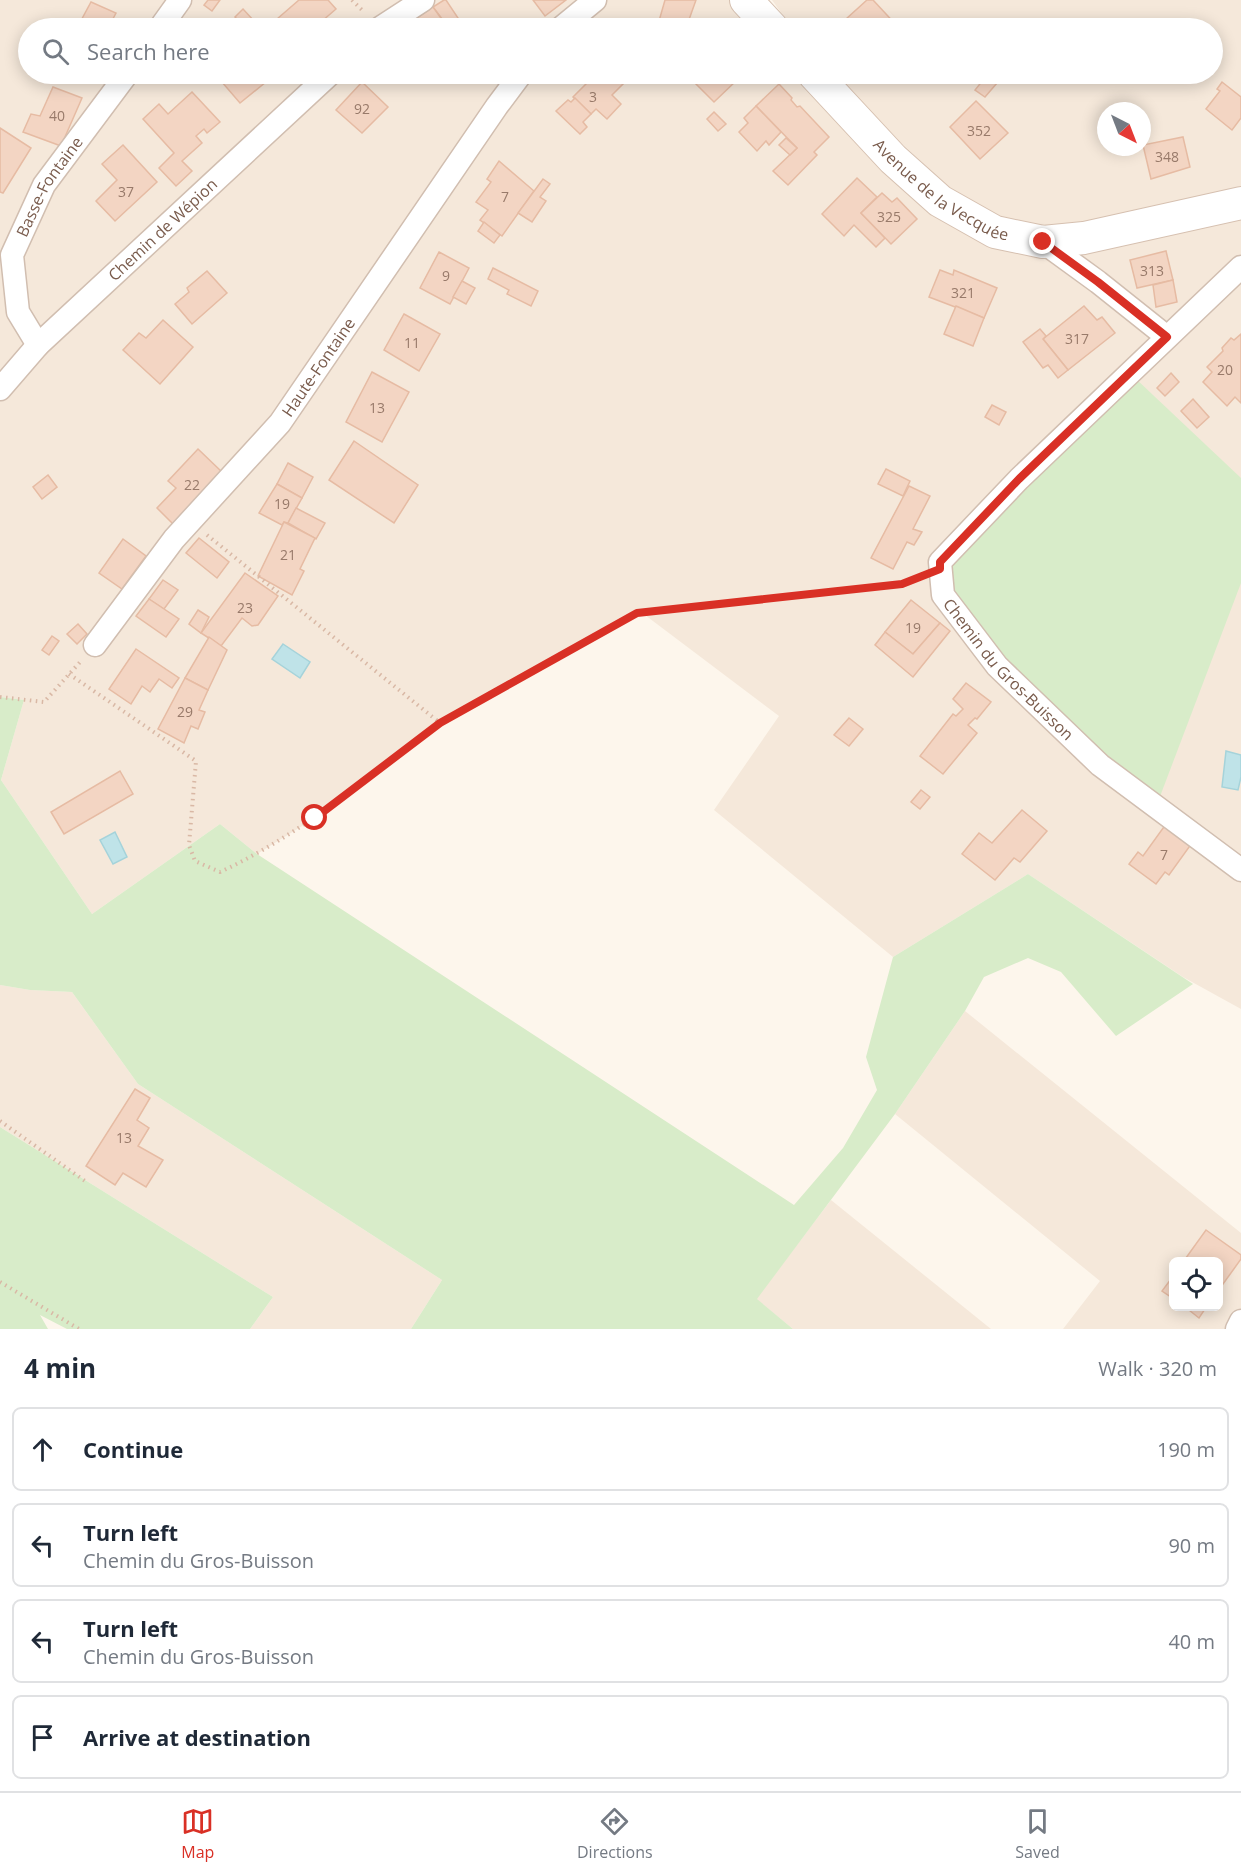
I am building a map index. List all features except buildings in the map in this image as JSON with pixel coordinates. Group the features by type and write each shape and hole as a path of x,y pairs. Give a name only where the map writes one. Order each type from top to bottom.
{"main road":[{"path":"746,0 763,18"},
{"name":"Avenue de la Vecquée","path":"823,84 893,159 940,201 995,232 1043,242 1084,238 1241,203"}],"street":[{"path":"167,18 180,0"},
{"path":"395,18 423,0"},
{"path":"573,18 595,0"},
{"name":"Basse-Fontaine","path":"38,345 18,312 12,255 44,185 120,84"},
{"name":"Chemin de Wépion","path":"0,389 38,345 319,84"},
{"name":"Haute-Fontaine","path":"95,645 174,539 280,423 514,84"},
{"path":"1043,242 1167,337"},
{"path":"940,569 940,562 1019,479 1241,267"},
{"name":"Chemin du Gros-Buisson","path":"940,569 943,595 997,666 1100,765 1241,870"},
{"path":"1237,1329 1241,1321"}],"path":[{"path":"190,521 440,723"},
{"path":"69,674 196,761 189,845 195,861 220,872 257,854 315,818 440,723 637,613 902,584 940,569"},
{"path":"0,697 44,702 95,645"},
{"path":"0,1121 85,1181"},
{"path":"0,1281 79,1329"}],"shaded area":[{"path":"0,0 746,0 763,18 18,18 18,84 823,84 893,159 1043,242 1241,203 1241,1009 1183,977 1028,874 893,957 714,810 779,716 641,612 457,714 315,818 257,854 220,824 92,914 1,780 24,700 0,697"},
{"path":"772,0 1241,0 1241,193 1140,218 1025,227 963,200 837,84 1223,84 1223,18 785,18"},
{"path":"0,985 30,990 72,992 138,1084 442,1280 411,1329 250,1329 273,1297 0,1127"},
{"path":"965,1011 1241,1233 1241,1312 1232,1329 1063,1329 1100,1281 895,1114"},
{"path":"831,1200 991,1329 793,1329 756,1299"}],"green space":[{"path":"1135,378 1241,478 1241,583 1156,807 1100,765 943,595 940,562"},
{"path":"0,697 24,700 1,780 92,914 220,824 257,854 794,1205 843,1148 877,1090 866,1057 893,957 1028,874 1193,984 1116,1036 1061,972 1028,958 984,977 965,1011 895,1114 757,1299 793,1329 411,1329 442,1280 138,1084 72,992 30,990 0,985"},
{"path":"0,1127 273,1297 250,1329 67,1329 40,1315 48,1329 0,1329"}],"water":[{"path":"283,644 310,662 300,678 272,659"},
{"path":"1226,751 1241,755 1241,777 1238,790 1222,787"},
{"path":"115,832 127,857 113,864 100,840"}],"route":[{"path":"315,818 440,723 637,613 902,584 940,569 940,562 1019,479 1167,337 1043,242"}]}
